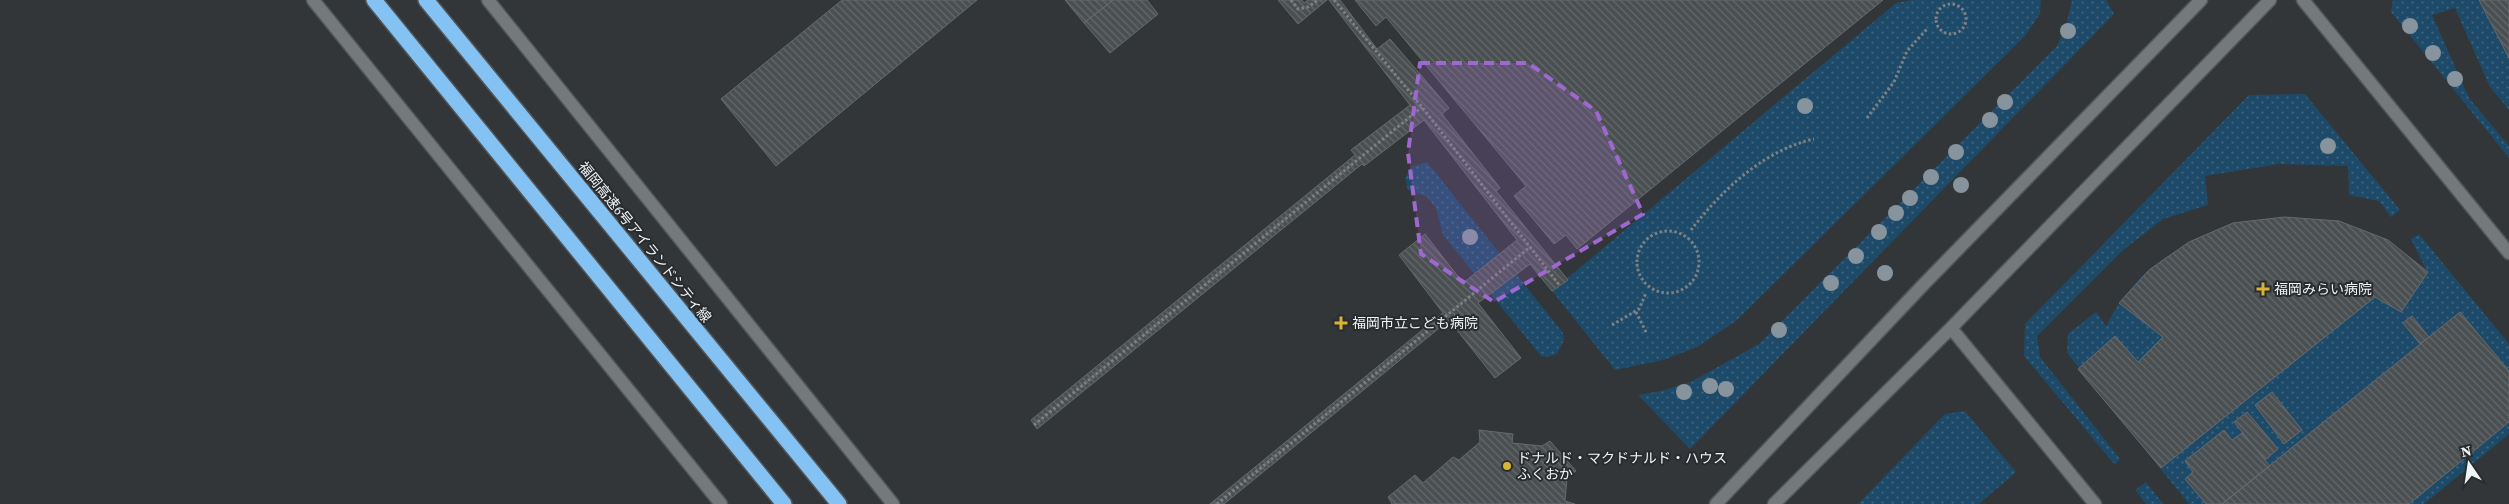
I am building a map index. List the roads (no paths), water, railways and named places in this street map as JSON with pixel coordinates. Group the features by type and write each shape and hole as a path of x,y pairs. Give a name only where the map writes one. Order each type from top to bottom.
{"highway":[{"path":"374,0 699,397 784,504"},
{"name":"福岡高速6号アイランドシティ線","path":"426,0 838,504"}],"street":[{"path":"313,0 721,504"},
{"path":"488,0 893,504"},
{"path":"1716,504 1924,284 2202,0"},
{"path":"1774,504 1952,328 2270,0"},
{"path":"2303,0 2509,253"},
{"path":"1952,328 2095,504"}],"place":[{"name":"福岡みらい病院","path":"2263,289"},
{"name":"福岡市立こども病院","path":"1341,323"},
{"name":"ドナルド・マクドナルド・ハウス ふくおか","path":"1507,466"}]}
